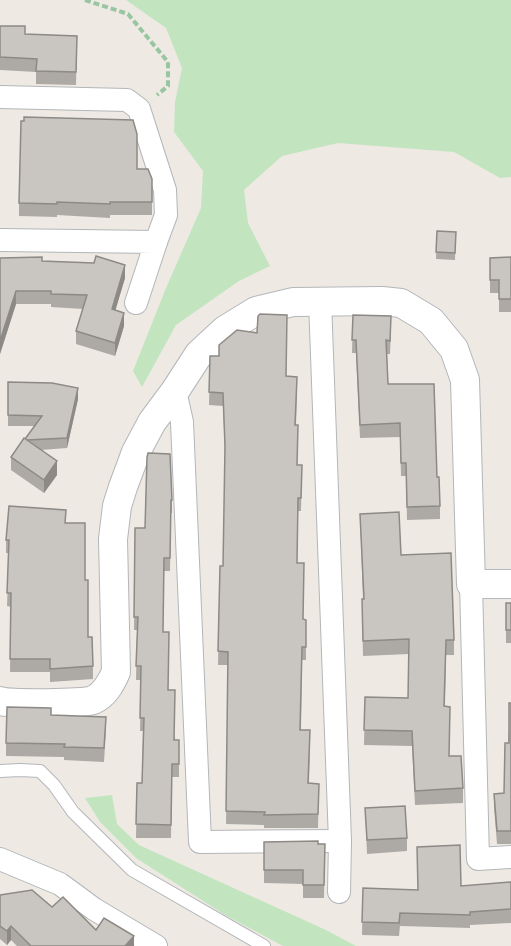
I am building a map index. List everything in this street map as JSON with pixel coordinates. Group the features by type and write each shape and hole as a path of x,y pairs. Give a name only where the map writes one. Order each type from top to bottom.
{"street":[{"path":"0,97 127,100 139,109 165,190 166,215 136,303"},
{"path":"0,240 156,242"},
{"path":"320,301 340,841 339,892"},
{"path":"0,701 20,704 92,701 109,687 116,672 113,539 117,506 136,452 152,422 199,354 225,330 256,311 293,302 382,301 401,303 431,321 454,349 465,380 478,859 511,857"},
{"path":"175,391 182,422 200,842 340,841"},
{"path":"471,584 511,584"},
{"path":"0,859 60,884 94,909 156,946"}],"lane":[{"path":"0,771 40,771 54,785 73,812 132,870 264,946"}],"path":[{"path":"85,0 128,14 168,62 168,86 139,109"}],"green space":[{"path":"126,0 511,0 511,177 500,178 454,152 338,143 282,156 244,190 248,223 270,266 239,281 176,325 142,387 133,371 201,208 203,171 174,132 175,102 182,68 166,28"},
{"path":"112,795 117,824 139,845 326,930 356,946 283,946 225,915 136,858 100,822 85,798"}],"building":[{"path":"0,26 25,26 25,34 77,36 76,72 36,71 37,59 0,57"},
{"path":"24,117 133,120 137,134 137,169 148,169 152,179 152,202 19,203 21,121 24,121"},
{"path":"437,231 456,232 455,253 436,252"},
{"path":"96,256 125,265 112,309 124,313 115,343 76,331 87,295 51,294 51,291 16,291 0,341 0,258 42,257 42,261 94,263"},
{"path":"511,257 511,299 499,299 499,280 490,280 490,258"},
{"path":"260,314 287,315 286,376 297,377 295,425 298,425 297,465 302,465 301,498 298,498 297,563 304,563 303,619 306,620 306,647 302,647 300,730 310,730 308,783 319,784 318,814 264,815 265,812 226,811 228,652 218,651 220,566 223,566 225,446 223,393 209,392 210,356 219,356 219,345 237,330 257,333"},
{"path":"353,315 391,316 390,341 386,340 388,384 434,384 440,506 407,507 406,463 401,463 400,423 360,425 356,340 352,340"},
{"path":"8,382 52,383 78,388 67,438 25,439 42,416 8,415"},
{"path":"24,438 57,461 44,480 11,457"},
{"path":"148,453 170,454 172,500 170,558 164,558 163,632 169,632 168,690 175,690 174,740 179,740 179,764 172,764 171,825 136,824 137,783 142,783 144,718 140,718 141,666 136,666 138,617 134,617 135,528 145,528"},
{"path":"9,506 66,510 65,523 85,523 88,637 92,637 93,666 50,669 50,659 10,659 11,593 7,593 9,540 6,540"},
{"path":"399,512 401,555 451,553 454,640 446,640 444,706 450,707 449,756 461,756 463,788 415,791 412,731 364,730 365,697 408,698 409,639 363,641 362,599 364,599 360,514"},
{"path":"506,603 511,603 511,630 506,630"},
{"path":"509,703 511,703 511,831 497,831 494,794 504,793 505,743 509,743"},
{"path":"7,707 51,708 51,715 106,717 104,748 64,747 65,744 6,743"},
{"path":"405,806 407,838 367,840 365,808"},
{"path":"318,841 318,844 325,844 324,885 303,885 303,870 264,870 264,842"},
{"path":"460,845 461,886 511,882 511,909 470,912 470,915 400,913 399,923 362,922 363,888 418,890 417,847"},
{"path":"32,890 52,907 63,897 96,930 104,918 134,936 125,946 31,946 11,926 7,931 0,926 0,895"}]}
